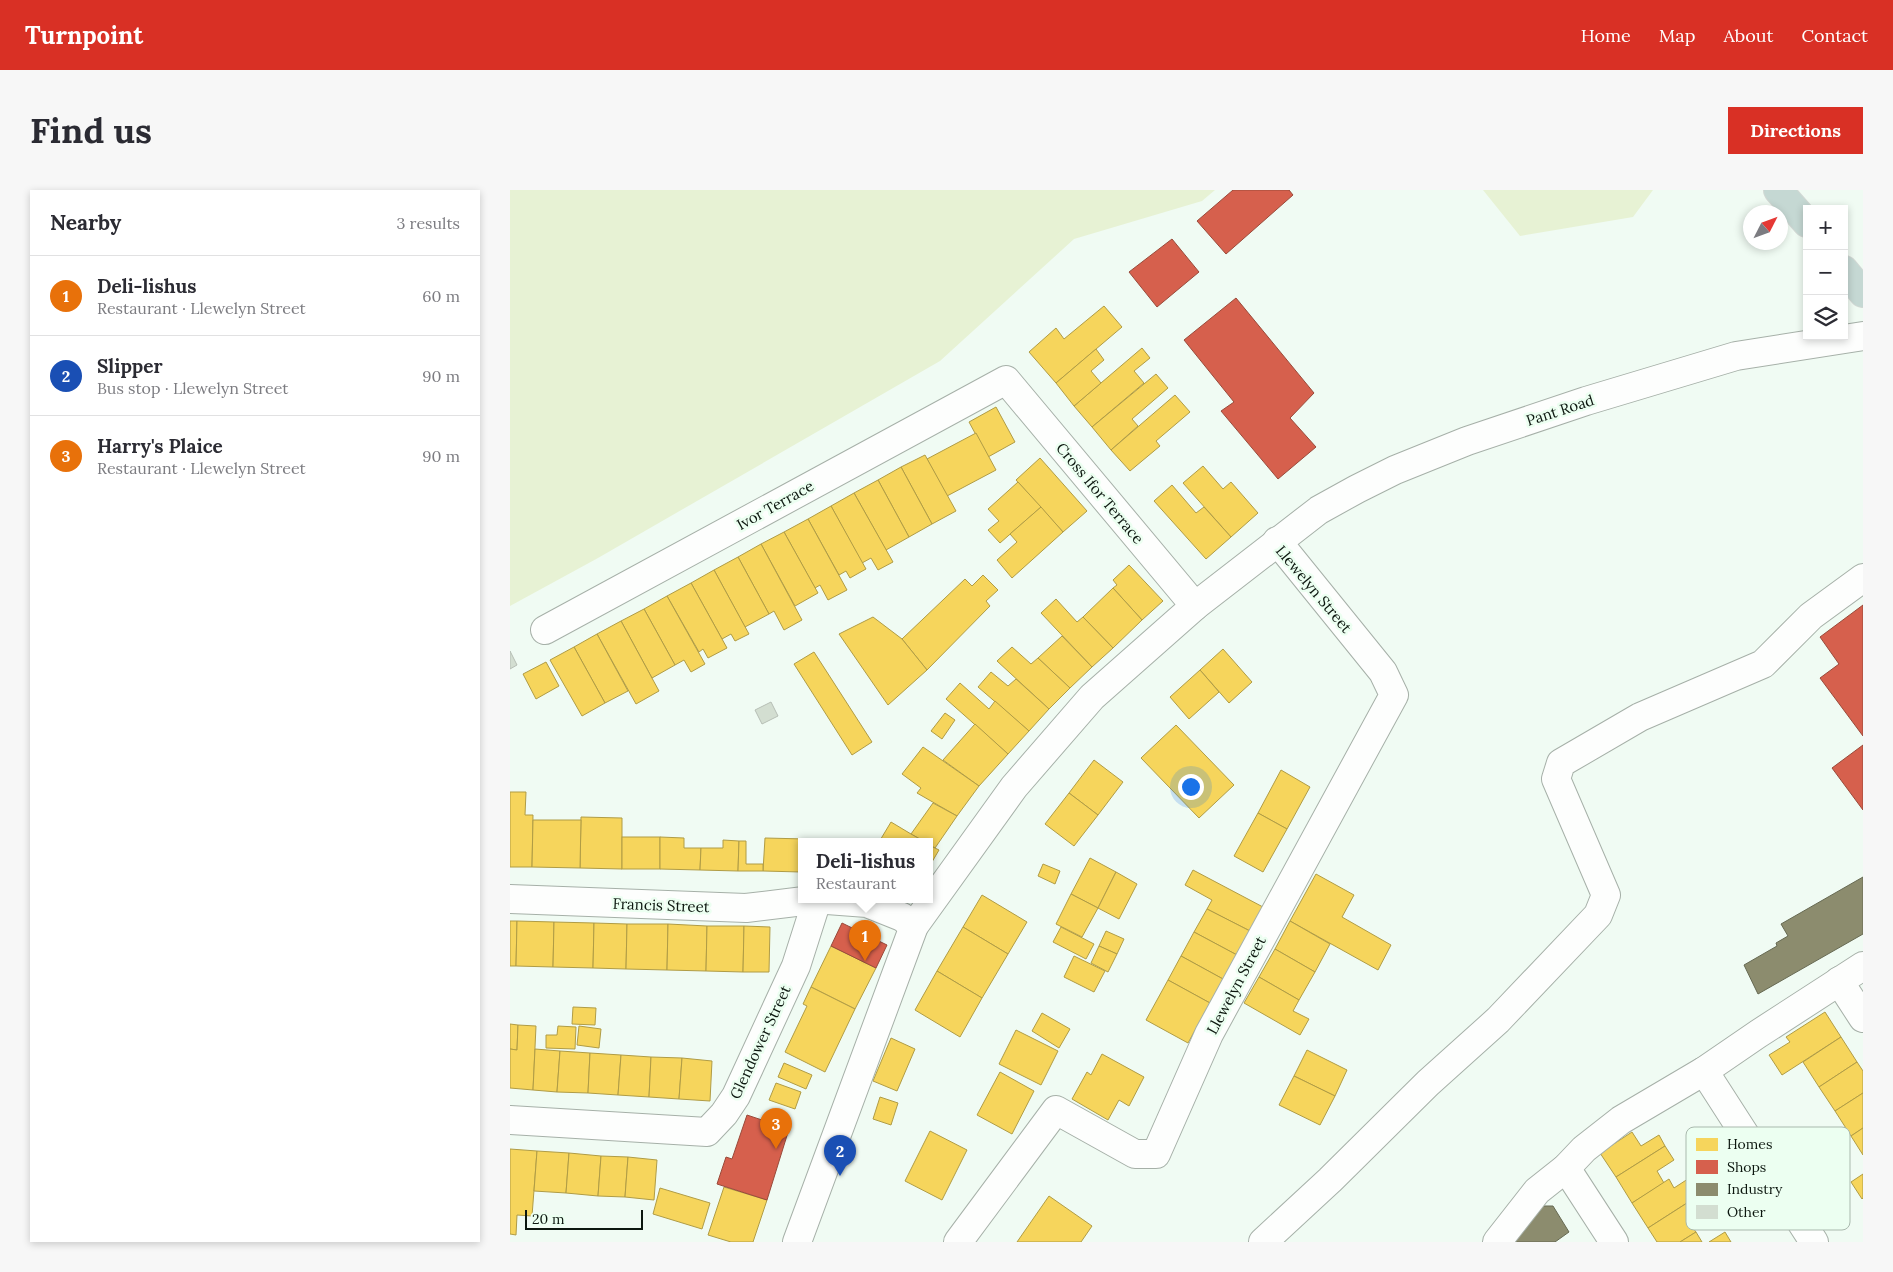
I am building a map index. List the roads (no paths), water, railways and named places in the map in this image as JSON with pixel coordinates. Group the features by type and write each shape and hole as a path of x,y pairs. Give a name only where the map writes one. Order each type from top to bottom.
{"highway":[{"path":"1778,190 1803,218"},
{"path":"1848,275 1863,293"}],"street":[{"name":"Pant Road","path":"1278,541 1319,510 1357,489 1395,470 1467,441 1586,401 1736,356 1863,336"},
{"name":"Cross Ifor Terrace","path":"1006,380 1195,606"},
{"name":"Ivor Terrace","path":"545,630 1006,380"},
{"name":"Llewelyn Street","path":"933,899 1014,786 1099,691 1195,606 1278,541 1383,672 1394,695 1209,1034 1156,1154 1135,1154 1056,1110 958,1242"},
{"path":"1263,1242 1330,1180 1428,1083 1498,1020 1598,915 1606,895 1556,779 1560,763 1640,718 1763,664 1811,616 1863,578"},
{"name":"Francis Street","path":"510,899 746,908 798,902"},
{"name":"Glendower Street","path":"510,1120 708,1132 724,1114 736,1096 796,966 816,903"},
{"path":"867,903 902,917 914,926"},
{"name":"Llewelyn Street","path":"796,1242 914,926 930,903"},
{"path":"1497,1242 1537,1191 1566,1168 1584,1149 1621,1120 1704,1071 1863,966"},
{"path":"1839,981 1863,1018"},
{"path":"1704,1071 1740,1127"},
{"path":"1566,1168 1614,1242"},
{"path":"1806,1230 1814,1242"}],"place":[{"name":"Deli-lishus","path":"865,961"},
{"name":"Harry's Plaice","path":"776,1149"},
{"name":"Slipper","path":"840,1176"}]}
